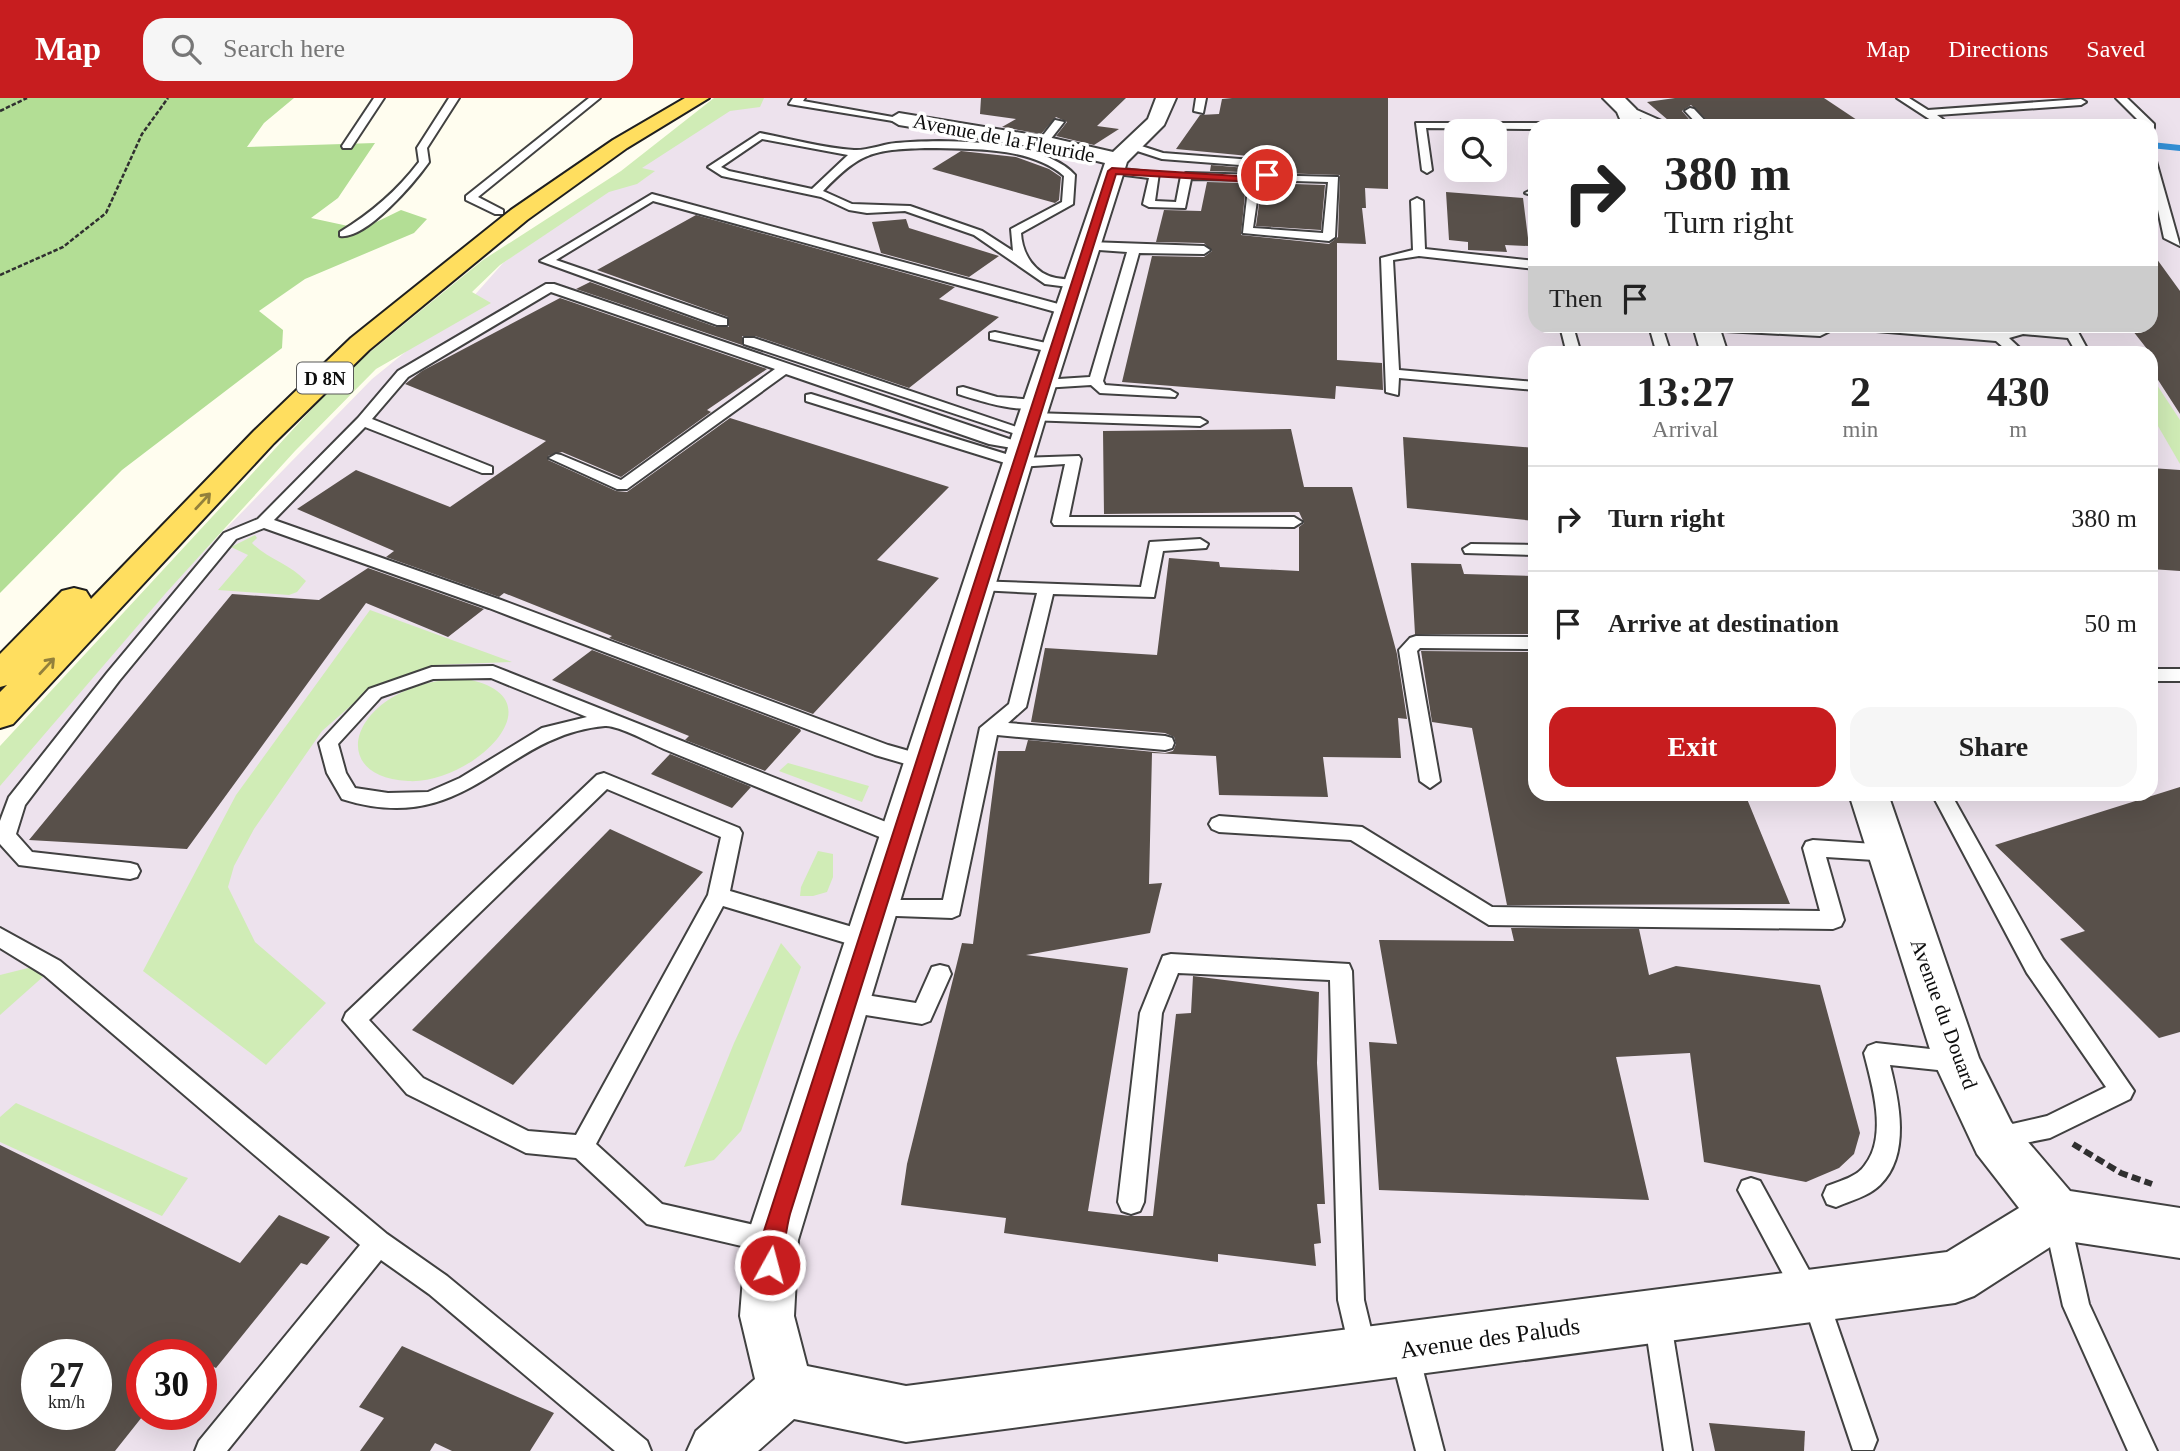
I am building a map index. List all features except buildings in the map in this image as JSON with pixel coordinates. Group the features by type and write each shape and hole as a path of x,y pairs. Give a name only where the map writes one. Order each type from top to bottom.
{"main road":[{"name":"D 8N","path":"0,675 229,441 432,260 600,142 675,98"},
{"name":"D 8N","path":"0,715 264,436 360,344 519,215 620,144 699,98"}],"street":[{"path":"1120,159 1157,121 1166,98"},
{"name":"Avenue de la Fleuride","path":"785,1388 767,1316 772,1240 1030,424 1120,159 1051,132 899,119"},
{"name":"Avenue du Douard","path":"1871,801 1957,1062 1994,1138 2056,1214"},
{"path":"2056,1214 2172,1210"},
{"name":"Avenue des Paluds","path":"785,1388 905,1414 1955,1277 2056,1214"},
{"path":"716,1451 785,1388"}],"lane":[{"path":"346,146 379,98"},
{"path":"344,233 379,214 417,174 425,162 422,148 454,98"},
{"path":"499,212 471,198 595,98"},
{"path":"800,98 793,102 899,119"},
{"path":"1199,111 1202,98"},
{"path":"1902,98 1936,119"},
{"path":"2121,98 2143,119"},
{"path":"1926,113 2081,102"},
{"path":"1624,111 1647,119"},
{"path":"1690,111 1698,119"},
{"path":"1427,170 1420,125 1528,126"},
{"path":"1028,269 1016,246 1015,231 1067,204 1070,175 1054,162 1002,150 954,146 893,146 858,154 760,136 713,167 726,174 814,193 858,209 906,208 978,233 1028,269 1049,281 1066,316"},
{"path":"814,193 858,154"},
{"path":"1120,159 1162,156 1288,166"},
{"path":"1120,159 1170,175 1255,177 1334,179 1329,237 1247,231 1255,177"},
{"path":"2158,183 2170,237 2180,242"},
{"path":"722,322 546,261 652,197 1066,316"},
{"path":"1417,201 1419,252"},
{"path":"1089,246 1204,250"},
{"path":"130,871 26,859 5,836 16,803 113,677 230,536 264,522 363,421 403,374 550,287 994,441 1030,424 1096,381 1134,249"},
{"path":"1393,392 1387,258 1419,252 1528,264"},
{"path":"850,263 1014,311 1066,316"},
{"path":"995,336 1066,316"},
{"path":"1951,333 2000,337 2013,333"},
{"path":"2053,333 2073,335 2079,346"},
{"path":"2000,337 2011,346"},
{"path":"749,341 1030,424"},
{"path":"556,458 622,486 784,369"},
{"path":"1392,373 1528,385"},
{"path":"1096,381 1100,389 1170,394"},
{"path":"963,391 996,401 1074,459 1060,522 1294,522"},
{"path":"811,398 1030,424 1199,422"},
{"path":"363,421 488,470"},
{"path":"264,522 495,604 882,750 923,762"},
{"path":"979,585 1148,593 1156,546 1200,544"},
{"path":"1471,549 1528,550"},
{"path":"718,897 871,925 952,909 989,728 1017,707 1046,590"},
{"path":"1430,780 1408,650 1416,642 1528,643"},
{"path":"608,719 549,733 467,783 430,799 388,800 349,794 337,773 328,743 375,693 432,673 493,673 608,719 899,836"},
{"path":"2158,675 2180,675"},
{"path":"989,728 1165,743"},
{"path":"582,1147 718,897 732,833 604,780 354,1020 415,1086 526,1142 582,1147 656,1215 772,1240"},
{"path":"1945,801 2035,966 2122,1091 2050,1127 1994,1138"},
{"path":"1219,824 1355,832 1489,916 1833,920 1813,848 1890,853"},
{"path":"0,937 52,968 378,1243 438,1285 636,1451"},
{"path":"1131,1202 1151,1013 1171,963 1341,971 1351,1300 1383,1352 1430,1451"},
{"path":"847,1002 922,1014 940,974"},
{"path":"1836,1195 1872,1177 1882,1160 1889,1109 1876,1053 1957,1062"},
{"path":"1751,1190 1812,1296 1863,1440"},
{"path":"2056,1214 2076,1306 2143,1451"},
{"path":"209,1451 378,1243"},
{"path":"1657,1316 1678,1451"}],"path":[{"path":"0,111 27,98"},
{"path":"0,275 63,247 106,213 142,134 168,98"},
{"path":"2050,1127 2172,1210"}],"shaded area":[{"path":"738,98 2180,98 2180,1451 0,1451 0,760 372,379 472,298 503,263"}],"green space":[{"path":"0,98 294,98 264,123 247,147 375,143 338,198 311,218 362,229 401,210 427,219 414,233 305,279 259,311 283,330 282,348 122,470 0,593"},
{"path":"714,98 764,98 760,107 730,111 642,168 655,171 637,184 609,192 500,265 472,292 491,303 376,369 295,451 165,594 0,786 0,746 348,370 483,260 621,171"},
{"path":"2158,387 2180,420 2180,464 2158,426"},
{"path":"255,535 257,538 252,543 306,581 297,592 289,595 218,590 248,555 231,547"},
{"path":"370,610 512,662 435,665 386,683 354,703 322,731 254,829 234,866 228,887 255,942 326,1003 266,1065 143,971 236,795"},
{"path":"460,678 491,687 506,701 508,719 499,737 481,754 459,769 433,778 408,781 387,778 372,771 362,761 358,749 359,736 377,709 409,689"},
{"path":"788,763 869,786 862,802 779,771"},
{"path":"818,851 833,854 833,877 827,892 800,896 801,887"},
{"path":"781,943 801,967 741,1131 714,1160 684,1167 734,1043"},
{"path":"36,966 45,975 0,1015 0,975"},
{"path":"16,1103 188,1178 162,1216 0,1142 0,1117"}],"waterway":[{"path":"2158,146 2180,148"}],"route":[{"path":"770,1265 772,1240 780,1214 1112,171 1238,179 1267,175"}]}
